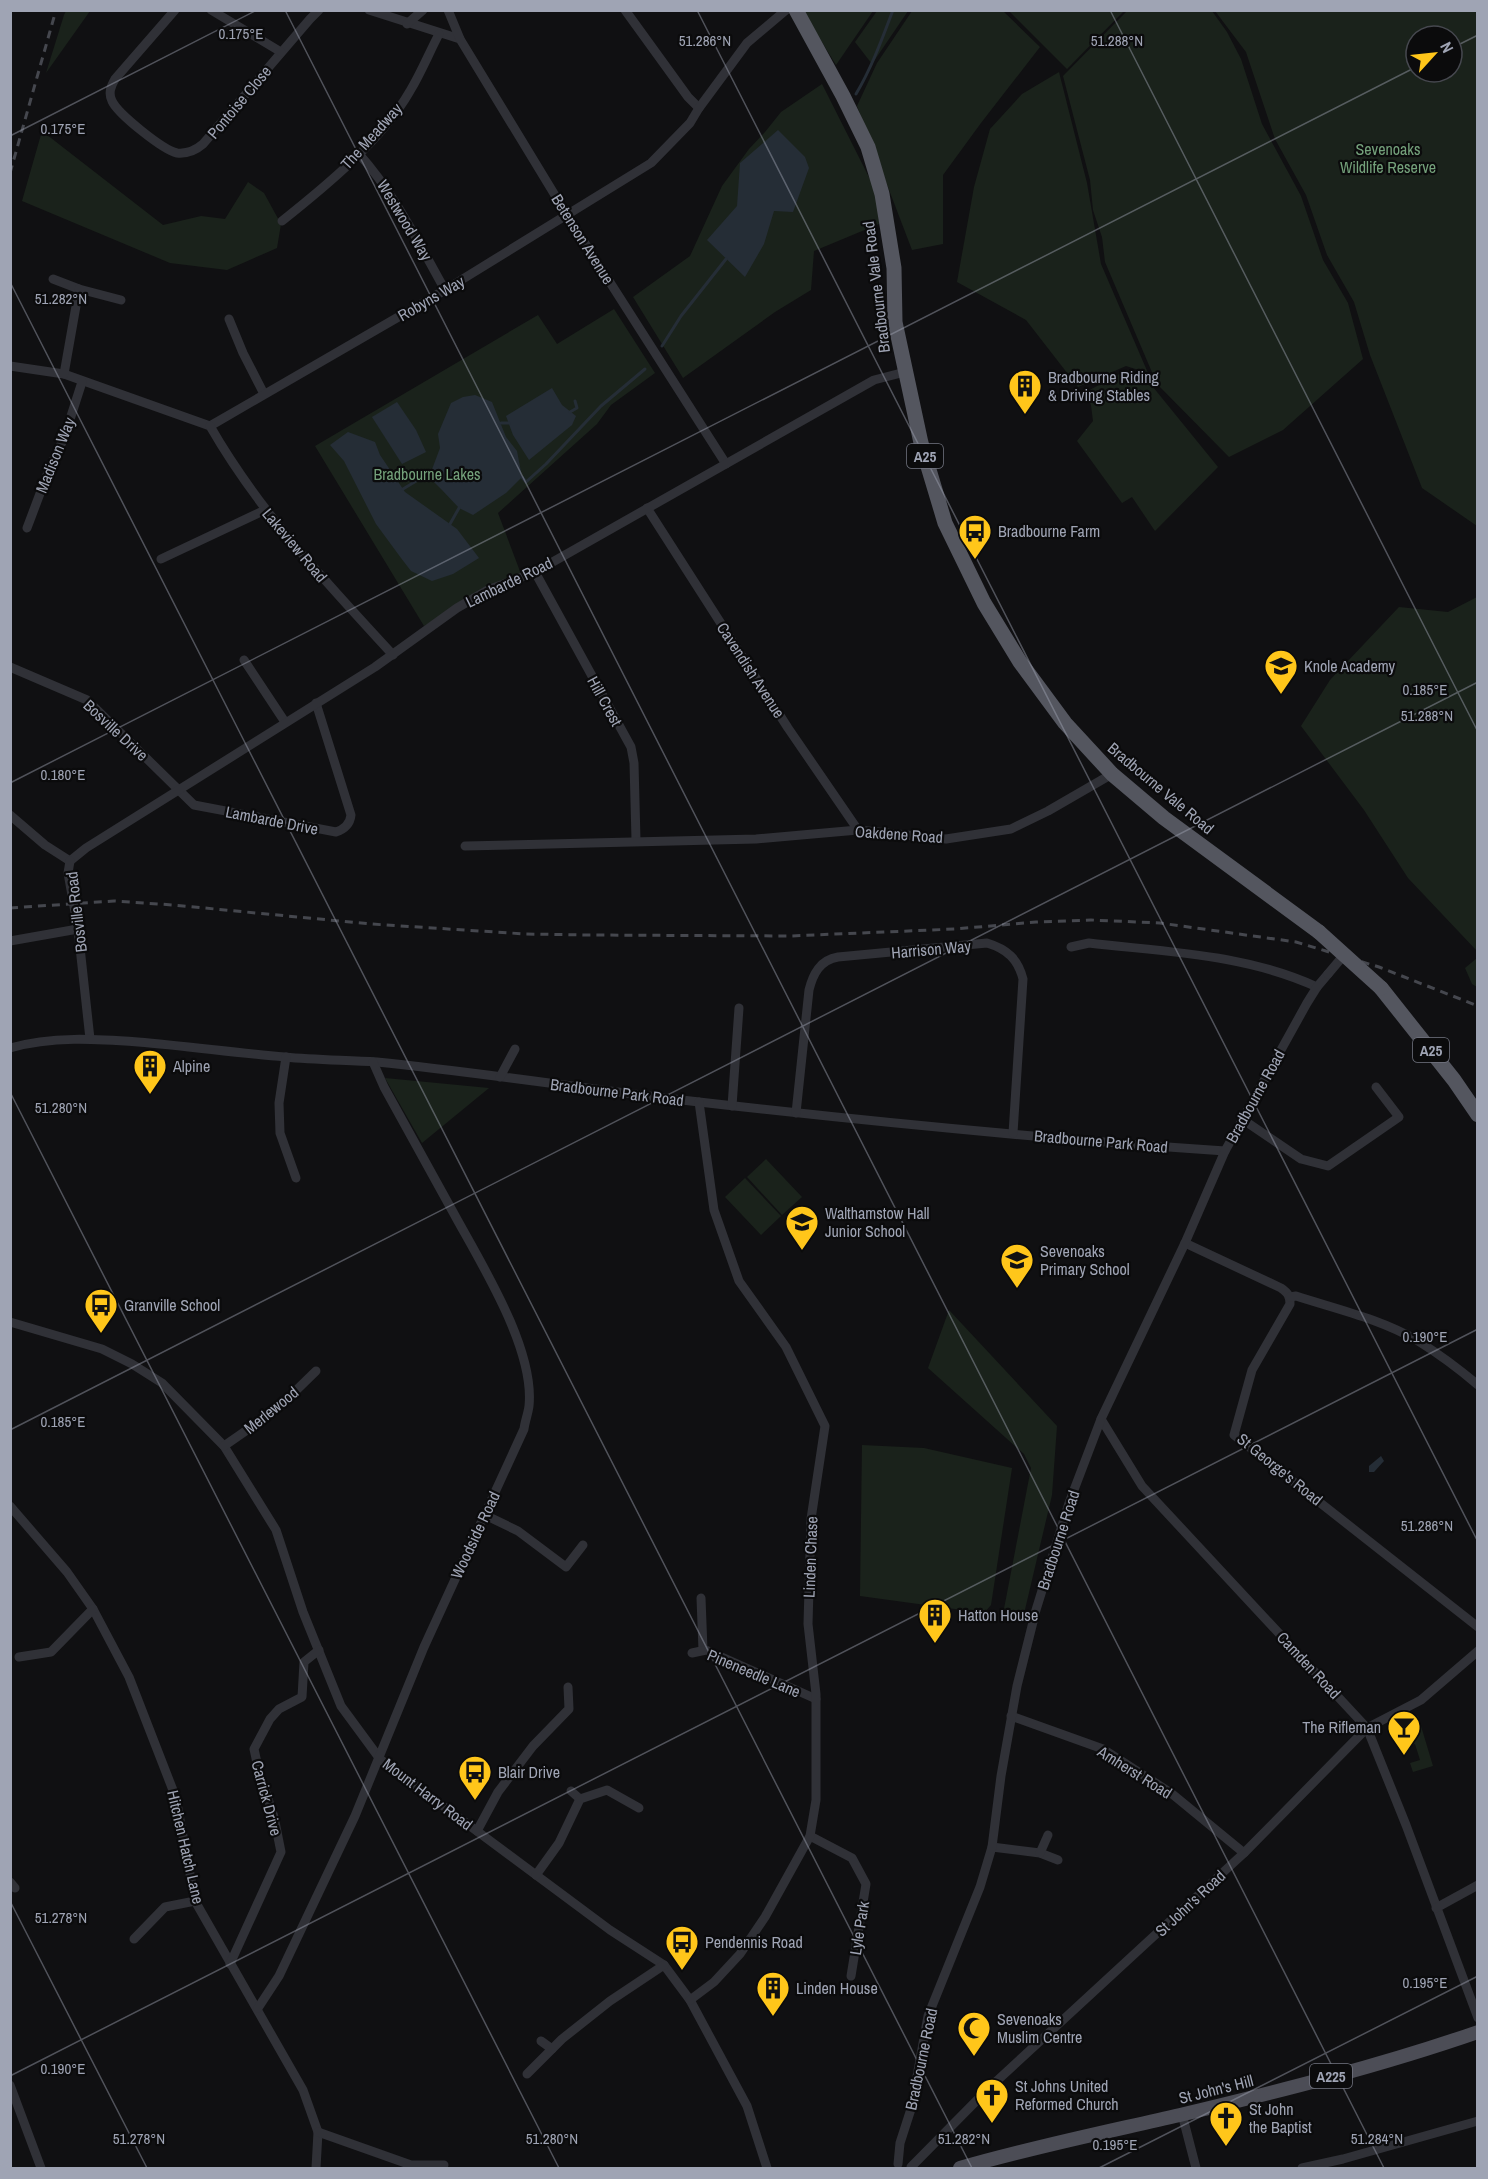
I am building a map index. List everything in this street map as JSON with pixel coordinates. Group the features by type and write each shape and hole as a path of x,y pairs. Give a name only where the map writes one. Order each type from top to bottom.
{"highway":[{"name":"Bradbourne Vale Road","path":"796,10 868,147 882,194 894,268 895,322 921,443 945,523 984,603 1020,662 1065,723 1112,774 1164,819 1319,932 1381,988 1454,1080 1478,1115"}],"main road":[{"name":"St John's Hill","path":"960,2169 1047,2145 1182,2114 1380,2063 1478,2032"}],"street":[{"name":"Pontoise Close","path":"175,10 115,79 110,92 111,100 116,107 166,148 175,152 192,151 203,144 319,10"},
{"name":"Pontoise Close","path":"211,10 281,52"},
{"path":"369,10 407,24 460,39"},
{"path":"407,24 423,10"},
{"name":"Betenson Avenue","path":"448,10 460,39 567,216 726,464"},
{"path":"625,10 687,97 699,108"},
{"name":"Robyns Way","path":"210,426 445,290 651,163 690,123 747,43 786,10"},
{"name":"The Meadway","path":"282,221 359,154 391,117 410,92 439,34"},
{"name":"Westwood Way","path":"359,154 389,193 445,290"},
{"path":"53,279 79,289 121,300"},
{"path":"64,374 79,289"},
{"path":"229,319 264,394"},
{"path":"10,366 64,374 210,426"},
{"name":"Lambarde Road","path":"70,861 86,848 393,655 457,608 488,590 535,572 874,380 905,372"},
{"name":"Madison Way","path":"27,528 50,467 64,438 82,382"},
{"name":"Lakeview Road","path":"210,426 265,510 308,562 393,655"},
{"name":"Cavendish Avenue","path":"647,508 788,728 858,830"},
{"path":"161,559 265,510"},
{"name":"Hill Crest","path":"535,572 631,747 634,763 636,840"},
{"path":"244,660 285,722"},
{"name":"Bosville Drive","path":"10,667 87,700 179,791"},
{"name":"Lambarde Drive","path":"179,791 194,806 336,832 344,829 350,821 350,808 316,703"},
{"name":"Oakdene Road","path":"465,846 636,840 756,839 858,830 946,839 1011,830 1112,774"},
{"name":"Bosville Road","path":"10,815 45,845 70,861 68,873 78,928 90,1038"},
{"path":"10,941 78,928"},
{"name":"Harrison Way","path":"796,1113 809,990 813,976 824,963 838,957 987,943 998,946 1010,954 1018,965 1023,980 1013,1133"},
{"path":"1071,947 1089,943 1232,960 1292,976 1317,987"},
{"name":"Bradbourne Road","path":"895,2166 911,2109 928,2016 980,1887 992,1847 1011,1716 1036,1610 1069,1503 1101,1419 1185,1243 1225,1151 1317,987 1344,955"},
{"path":"732,1106 739,1008"},
{"name":"Bradbourne Park Road","path":"10,1048 42,1042 90,1038 286,1057 373,1062 796,1113 1064,1139 1225,1151"},
{"path":"500,1077 515,1049"},
{"path":"286,1057 279,1103 280,1133 296,1178"},
{"name":"Woodside Road","path":"258,2008 279,1976 331,1869 380,1759 424,1647 524,1429 529,1406 522,1353 511,1322 488,1275 384,1087 373,1062"},
{"path":"1242,1119 1301,1158 1328,1166 1399,1117 1376,1087"},
{"name":"Linden Chase","path":"690,2000 714,1982 740,1954 765,1917 810,1836 816,1800 816,1699 808,1624 811,1519 825,1426 786,1347 739,1281 714,1210 699,1102"},
{"path":"1185,1243 1281,1288 1290,1298 1296,1296 1378,1322 1407,1336 1458,1368 1478,1385"},
{"name":"St George's Road","path":"1290,1298 1290,1304 1252,1370 1234,1435 1478,1628"},
{"name":"Mount Harry Road","path":"10,1322 102,1349 132,1364 162,1383 224,1446 276,1530 303,1612 341,1706 380,1759 610,1930 664,1965 690,2000 747,2106 767,2169"},
{"name":"Merlewood","path":"224,1446 276,1410 316,1371"},
{"name":"Camden Road","path":"1101,1419 1142,1486 1367,1728 1478,2018"},
{"name":"Hitchen Hatch Lane","path":"10,1506 67,1572 93,1609 129,1677 176,1798 195,1901 303,2090 318,2132 316,2169"},
{"path":"485,1515 518,1531 566,1567 583,1545"},
{"path":"701,1598 703,1650"},
{"path":"19,1657 51,1652 93,1609"},
{"name":"Carrick Drive","path":"230,1964 281,1852 274,1817 254,1749 270,1719 279,1709 302,1697 304,1662 319,1650"},
{"name":"Pineneedle Lane","path":"692,1653 706,1650 816,1699"},
{"name":"St John's Road","path":"911,2168 988,2089 1244,1853 1367,1728 1421,1700 1478,1651"},
{"path":"477,1831 498,1792 533,1746 569,1709 568,1687"},
{"name":"Amherst Road","path":"1011,1716 1103,1749 1171,1793 1244,1853"},
{"path":"536,1875 559,1843 580,1799 607,1790 639,1808"},
{"path":"571,1791 580,1799"},
{"path":"1040,1853 1048,1835"},
{"name":"Lyle Park","path":"810,1836 852,1858 866,1884 851,1976"},
{"path":"992,1847 1040,1853 1058,1860"},
{"path":"1436,1908 1478,1885"},
{"path":"134,1939 165,1907 195,1901"},
{"path":"526,2074 562,2038 610,2001 664,1965"},
{"path":"541,2041 552,2049"},
{"path":"10,2085 40,2169"},
{"path":"1182,2114 1196,2169"},
{"path":"1302,2169 1478,2121"},
{"path":"318,2132 411,2165 444,2165"},
{"path":"895,2166 911,2168"}],"green space":[{"path":"66,11 90,11 46,73 64,15"},
{"path":"803,11 873,11 836,65"},
{"path":"877,11 908,11 872,64 855,42"},
{"path":"912,11 1003,11 1040,47 943,175 943,244 912,250 857,106 877,63"},
{"path":"1009,11 1124,11 1067,69"},
{"path":"1127,11 1212,11 1227,32 1241,59 1262,124 1301,196 1323,260 1348,303 1363,359 1283,430 1229,457 1157,384 1105,262 1102,237 1093,210 1090,180 1063,76"},
{"name":"Sevenoaks Wildlife Reserve","path":"1215,11 1477,11 1477,526 1422,488 1370,355 1354,302 1327,255 1306,195 1275,139 1246,52"},
{"path":"1059,72 1087,183 1101,264 1148,373 1126,366 1078,387 1026,320 957,282 974,187 990,129 1022,94"},
{"path":"822,84 878,195 879,224 814,251 811,290 775,312 683,378 633,297 690,256 722,186 749,149 781,112"},
{"path":"42,131 163,225 201,216 225,219 248,182 264,193 281,224 277,248 227,270 170,263 22,201"},
{"name":"Bradbourne Lakes","path":"614,309 655,373 611,405 597,424 498,513 521,574 424,626 315,446 538,315 557,344"},
{"path":"1127,370 1144,376 1218,467 1155,531 1132,497 1122,503 1077,441 1093,421 1091,405 1084,393"},
{"path":"1477,597 1477,951 1408,878 1364,810 1301,726 1330,680 1399,607 1448,612"},
{"path":"1477,958 1477,987 1472,984 1465,968"},
{"path":"385,1078 489,1088 422,1143"},
{"path":"766,1159 802,1197 782,1215 747,1177"},
{"path":"745,1178 781,1216 761,1235 725,1197"},
{"path":"949,1310 1057,1426 1052,1495 1024,1614 1003,1614 1031,1468 1024,1454 928,1368"},
{"path":"862,1445 924,1448 1012,1468 991,1605 984,1613 860,1596"},
{"path":"1418,1716 1433,1766 1413,1772 1410,1763 1420,1760 1415,1744 1407,1746 1398,1727"}],"shaded area":[{"path":"778,130 805,157 809,168 793,212 774,211 764,244 745,277 707,240 737,206 740,163"},
{"path":"552,388 562,405 576,416 572,425 529,460 513,435 506,416"},
{"path":"475,395 492,402 506,437 517,451 522,477 506,493 473,515 459,508 433,481 431,472 440,448 438,434 451,403 463,397"},
{"path":"397,402 416,430 426,452 402,464 372,417"},
{"path":"348,432 375,442 380,455 405,492 457,529 479,558 453,574 432,581 411,571 376,524 344,461 330,445"},
{"path":"1381,1456 1384,1461 1374,1472 1369,1472 1369,1466"}],"waterway":[{"path":"856,94 872,63 893,10"},
{"path":"662,346 681,316 726,259"},
{"path":"522,477 526,482 601,406 645,369"},
{"path":"570,412 577,408 575,401"},
{"path":"501,423 509,423"},
{"path":"403,489 431,472"},
{"path":"450,524 459,508"}],"railway":[{"path":"10,173 56,10"},
{"path":"10,908 114,901 371,924 526,934 586,935 790,936 1091,920 1160,923 1296,942 1379,967 1478,1006"}],"place":[{"name":"Bradbourne Riding & Driving Stables","path":"1025,415"},
{"name":"Bradbourne Farm","path":"975,560"},
{"name":"Knole Academy","path":"1281,695"},
{"name":"Alpine","path":"150,1095"},
{"name":"Walthamstow Hall Junior School","path":"802,1251"},
{"name":"Sevenoaks Primary School","path":"1017,1289"},
{"name":"Granville School","path":"101,1334"},
{"name":"Hatton House","path":"935,1644"},
{"name":"The Rifleman","path":"1404,1756"},
{"name":"Blair Drive","path":"475,1801"},
{"name":"Pendennis Road","path":"682,1971"},
{"name":"Linden House","path":"773,2017"},
{"name":"Sevenoaks Muslim Centre","path":"974,2057"},
{"name":"St Johns United Reformed Church","path":"992,2124"},
{"name":"St John the Baptist","path":"1226,2147"}]}
